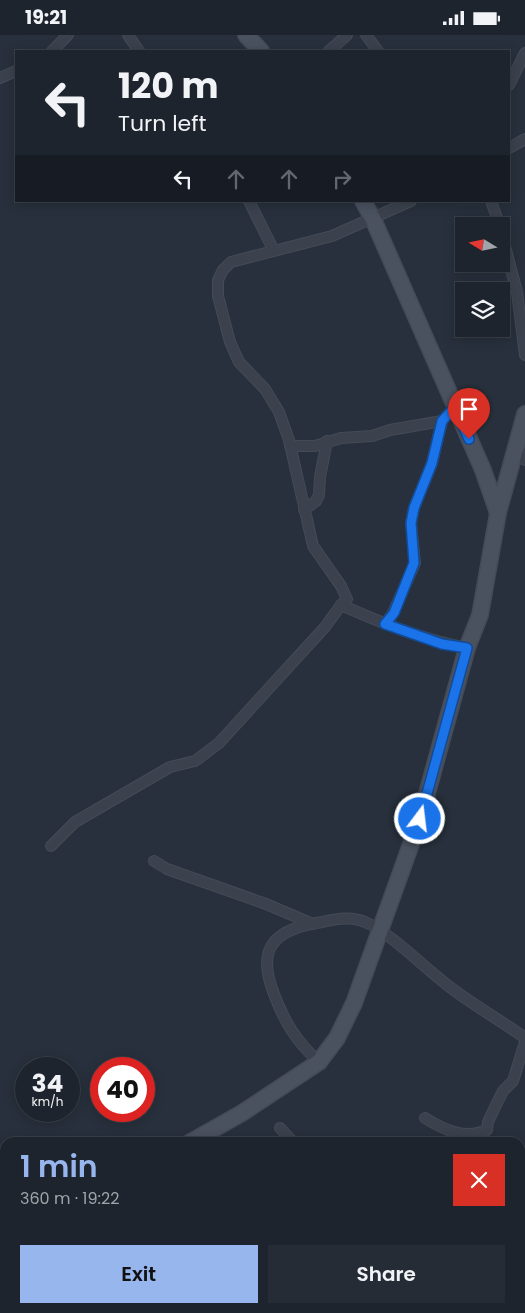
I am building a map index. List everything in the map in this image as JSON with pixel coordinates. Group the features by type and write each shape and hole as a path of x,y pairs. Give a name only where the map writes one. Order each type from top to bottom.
{"street":[{"path":"53,50 68,35"},
{"path":"128,35 138,50"},
{"path":"330,50 347,35"},
{"path":"366,35 377,50"},
{"path":"249,36 260,50"},
{"path":"510,83 525,53"},
{"path":"0,78 15,71"},
{"path":"510,148 525,139"},
{"path":"250,202 273,249"},
{"path":"363,202 373,219 483,470 498,513"},
{"path":"51,846 74,822 170,767 195,761 219,743 325,627 347,599 342,586 313,546 290,446 279,412 265,389 239,362 230,342 218,296 218,279 231,262 273,249 332,236 409,202"},
{"path":"491,202 497,217"},
{"path":"510,265 517,292 525,355"},
{"path":"385,624 394,613 414,563 411,523 414,508 432,463 442,421 455,407"},
{"path":"200,1137 242,1113 320,1062 337,1038 354,1003 420,819 467,648 480,615 498,513 525,414"},
{"path":"290,446 315,446 341,438 372,437 390,430 442,421"},
{"path":"304,510 316,501 319,495 320,477 327,441"},
{"path":"516,444 521,457 525,460"},
{"path":"341,605 385,624 442,644 467,648"},
{"path":"154,861 167,869 266,904 313,923"},
{"path":"320,1062 305,1049 289,1029 266,974 265,962 276,939 290,930 313,923 350,918 365,922 380,930 448,985 525,1038"},
{"path":"425,1119 466,1135 488,1130 488,1122 503,1091 513,1081 525,1043"},
{"path":"280,1128 288,1137"}],"route":[{"path":"420,819 467,648 442,644 385,624 394,613 414,563 415,552 411,523 414,508 432,463 442,421 445,415 455,407 469,439"}]}
